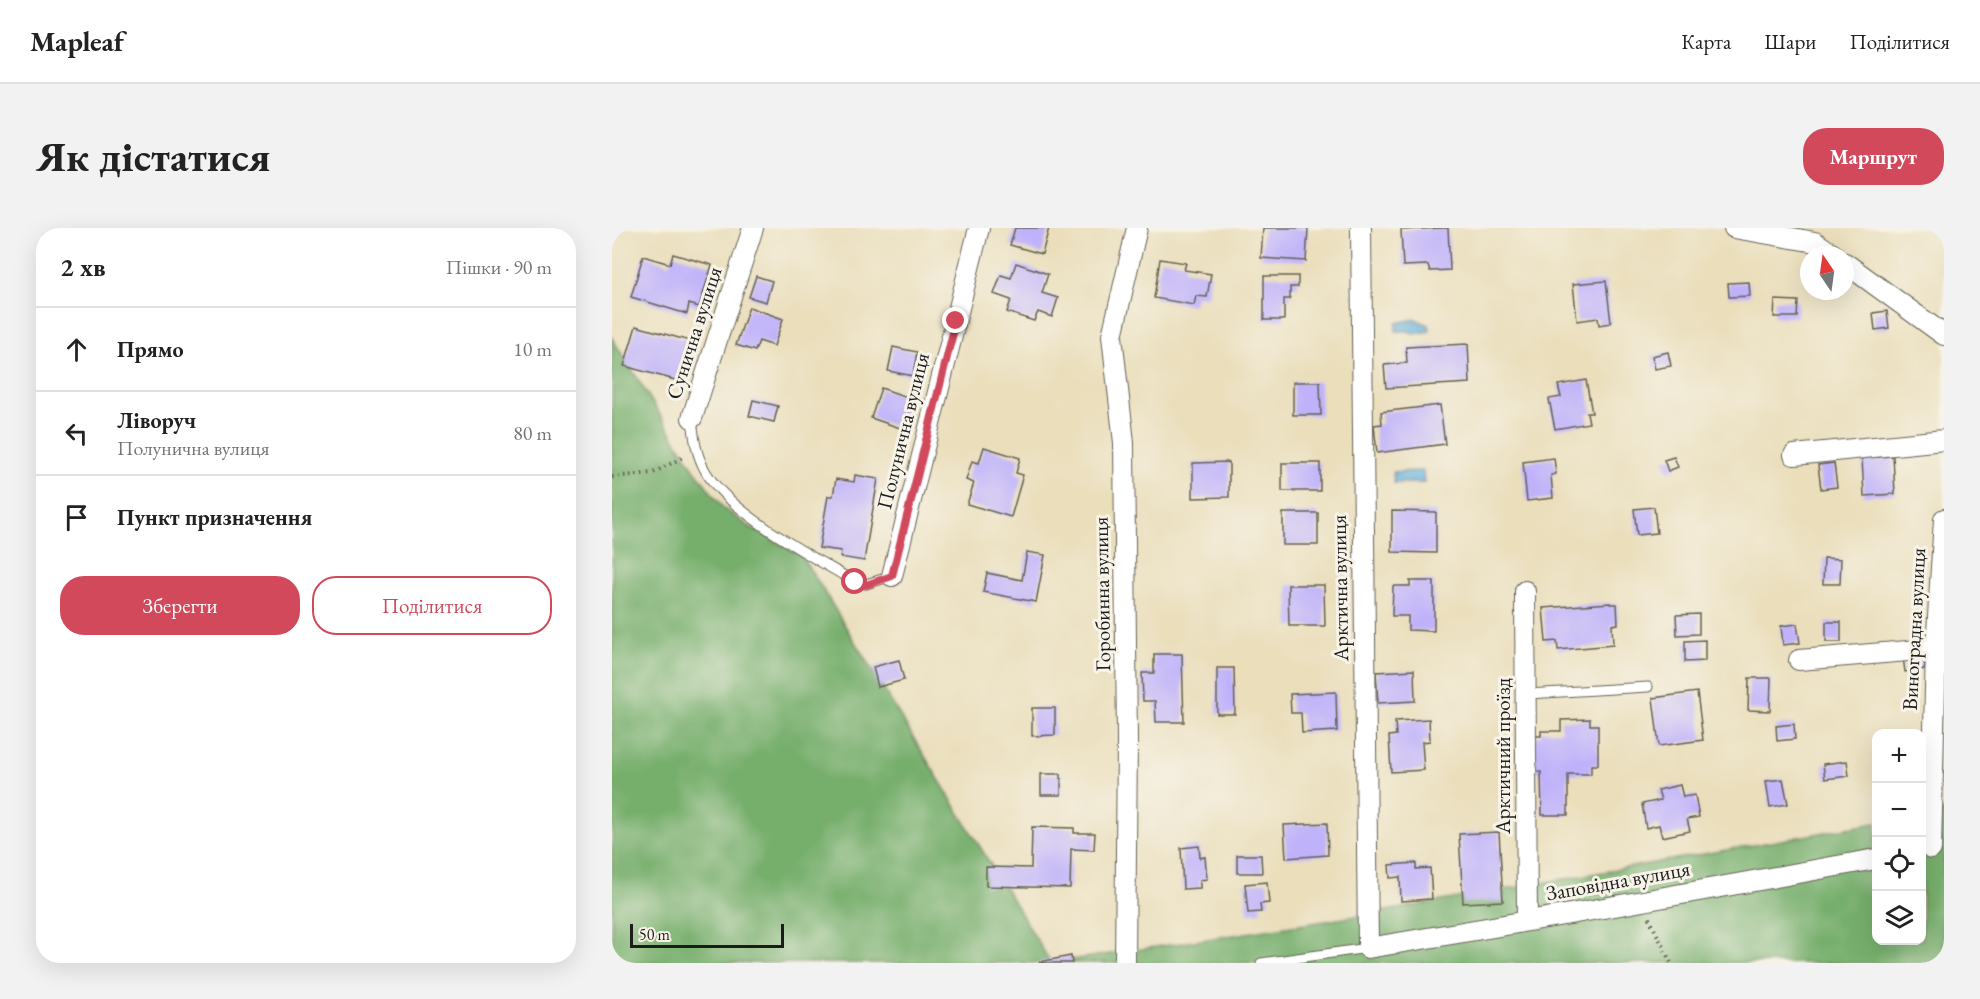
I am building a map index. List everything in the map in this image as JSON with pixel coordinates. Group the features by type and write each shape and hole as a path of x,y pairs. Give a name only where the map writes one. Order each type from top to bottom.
{"street":[{"name":"Сунична вулиця","path":"692,418 753,228"},
{"name":"Полунична вулиця","path":"892,576 979,228"},
{"name":"Горобинна вулиця","path":"1125,963 1127,741 1124,443 1112,336 1137,228"},
{"name":"Арктична вулиця","path":"1360,228 1368,948"},
{"path":"1734,228 1815,242 1821,246"},
{"path":"1854,270 1944,335"},
{"path":"1794,455 1944,440"},
{"name":"Виноградна вулиця","path":"1932,849 1944,519"},
{"name":"Арктичний проїзд","path":"1525,591 1527,921"},
{"path":"1799,660 1940,649"},
{"name":"Заповідна вулиця","path":"1368,948 1872,860"}],"lane":[{"path":"692,418 695,450 706,473 728,497 786,540 855,582 866,585 892,576"},
{"path":"1527,694 1648,687"},
{"path":"1261,963 1368,948"}],"path":[{"path":"612,477 653,473 695,450"},
{"path":"1641,901 1671,963"}],"green space":[{"path":"612,338 694,469 723,508 750,527 800,555 1051,963 612,963"},
{"path":"1944,811 1944,963 1051,963 1358,916 1872,824 1872,945 1926,945 1926,814"}],"water":[{"path":"1415,319 1429,325 1430,331 1413,334 1409,331 1396,331 1396,323"},
{"path":"1423,471 1424,483 1394,483 1393,472"}],"building":[{"path":"1015,228 1049,228 1042,254 1010,245"},
{"path":"1263,228 1308,228 1306,261 1261,258"},
{"path":"1448,228 1450,270 1430,271 1428,265 1403,266 1401,230"},
{"path":"673,254 712,265 699,307 689,304 687,314 631,297 643,256 670,264"},
{"path":"1160,259 1186,263 1184,270 1211,274 1207,297 1196,296 1194,305 1154,298"},
{"path":"1016,263 1048,274 1042,293 1058,298 1052,317 1038,312 1034,321 1007,312 1011,300 994,294 1001,275 1011,278"},
{"path":"756,276 772,281 766,302 749,297"},
{"path":"1264,276 1298,276 1298,287 1290,287 1290,299 1284,299 1284,320 1264,320"},
{"path":"1606,281 1611,323 1599,325 1598,318 1577,321 1573,284"},
{"path":"1749,282 1750,296 1729,297 1728,283"},
{"path":"1775,300 1798,301 1797,317 1774,317"},
{"path":"749,307 783,319 774,346 759,341 755,351 736,345"},
{"path":"1887,311 1889,328 1875,330 1873,313"},
{"path":"636,326 690,341 679,381 624,366"},
{"path":"1468,344 1470,383 1386,388 1384,365 1407,363 1406,347"},
{"path":"893,347 917,352 913,376 888,371"},
{"path":"1668,352 1671,366 1655,369 1652,356"},
{"path":"1586,380 1592,413 1587,413 1589,423 1555,429 1549,399 1561,397 1558,385"},
{"path":"1293,382 1320,382 1321,415 1293,415"},
{"path":"881,388 913,399 903,429 871,418"},
{"path":"753,400 778,406 774,422 749,416"},
{"path":"1440,405 1445,444 1377,453 1374,425 1382,424 1381,412"},
{"path":"984,447 1020,458 1016,473 1023,475 1011,517 967,504 974,483 966,480 972,461 979,463"},
{"path":"1893,456 1895,494 1864,496 1862,458"},
{"path":"1674,457 1678,467 1668,471 1664,460"},
{"path":"1554,458 1556,474 1551,475 1553,498 1527,501 1523,462"},
{"path":"1229,462 1229,497 1193,498 1193,463"},
{"path":"1282,463 1320,463 1320,491 1282,491"},
{"path":"1834,463 1837,487 1821,489 1818,465"},
{"path":"855,475 878,479 864,561 840,557 841,551 819,548 828,496 833,496 836,479 854,482"},
{"path":"1654,507 1657,533 1637,535 1634,509"},
{"path":"1392,511 1436,512 1436,553 1392,552"},
{"path":"1283,513 1318,513 1318,545 1283,545"},
{"path":"1027,552 1045,555 1036,602 983,592 987,573 1022,580"},
{"path":"1824,558 1841,559 1840,584 1823,584"},
{"path":"1410,581 1434,581 1434,631 1408,630 1408,616 1392,616 1393,586 1410,586"},
{"path":"1288,585 1324,585 1325,626 1289,626"},
{"path":"1617,604 1618,624 1612,625 1613,645 1558,650 1557,641 1546,642 1543,608"},
{"path":"1699,614 1699,634 1677,635 1676,615"},
{"path":"1826,622 1841,622 1841,642 1826,642"},
{"path":"1797,624 1800,643 1783,645 1781,626"},
{"path":"1705,640 1705,661 1685,662 1685,641"},
{"path":"1154,654 1182,654 1184,722 1156,722 1155,701 1143,701 1142,673 1154,673"},
{"path":"1924,655 1925,669 1905,672 1903,657"},
{"path":"899,660 904,680 878,687 873,667"},
{"path":"1217,668 1234,668 1235,714 1217,714"},
{"path":"1414,670 1415,701 1378,703 1376,672"},
{"path":"1749,678 1771,678 1770,711 1748,710"},
{"path":"1336,692 1337,731 1302,733 1301,713 1291,713 1290,694"},
{"path":"1697,692 1703,740 1659,746 1653,698"},
{"path":"1032,708 1055,708 1055,735 1032,736"},
{"path":"1429,719 1430,741 1422,742 1424,770 1391,772 1389,736 1396,735 1395,721"},
{"path":"1590,719 1590,725 1598,725 1598,765 1591,765 1591,774 1568,774 1568,815 1542,815 1541,772 1535,772 1534,736 1541,736 1541,731 1561,731 1561,720"},
{"path":"1794,724 1795,739 1777,741 1776,726"},
{"path":"1847,761 1849,776 1825,779 1823,764"},
{"path":"1041,774 1061,774 1061,795 1041,795"},
{"path":"1783,779 1788,804 1770,807 1766,781"},
{"path":"1680,785 1683,797 1695,795 1699,817 1687,819 1690,831 1662,837 1659,825 1646,828 1642,804 1661,800 1658,790"},
{"path":"1327,823 1328,855 1286,858 1284,825"},
{"path":"1032,827 1074,828 1074,833 1095,833 1094,850 1071,849 1070,888 986,886 986,867 1031,868"},
{"path":"1499,832 1503,901 1463,903 1459,834"},
{"path":"1199,846 1200,858 1205,857 1207,879 1200,880 1200,888 1183,889 1181,848"},
{"path":"1237,855 1261,855 1262,873 1237,873"},
{"path":"1416,863 1416,869 1430,868 1432,899 1401,901 1400,877 1390,878 1389,865"},
{"path":"1267,882 1269,903 1260,904 1261,912 1248,913 1245,884"},
{"path":"1071,956 1072,963 1039,963 1039,962"}],"route":[{"path":"855,582 866,585 892,576 956,321"}]}
